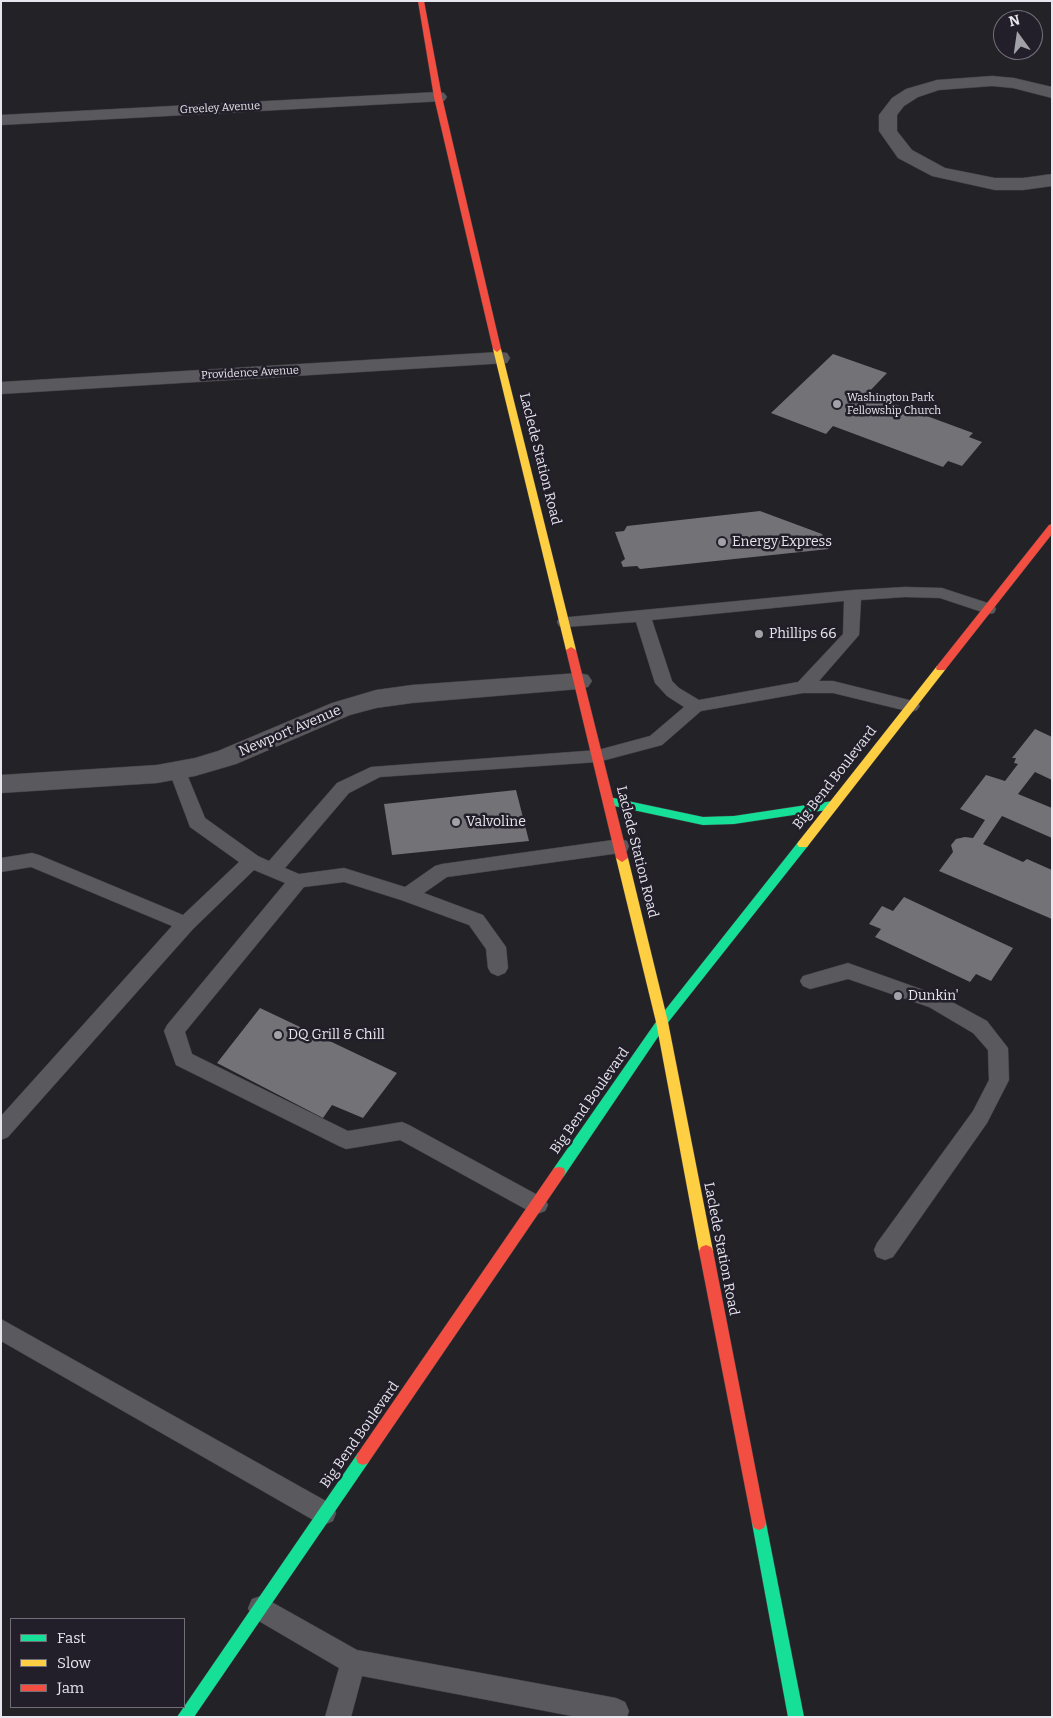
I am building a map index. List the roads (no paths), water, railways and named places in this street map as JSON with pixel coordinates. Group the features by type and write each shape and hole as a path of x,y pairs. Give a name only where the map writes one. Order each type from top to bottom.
{"main road":[{"name":"Laclede Station Road","path":"421,1 438,97 499,358 580,680 662,1022 796,1717"},
{"name":"Big Bend Boulevard","path":"185,1717 662,1022 1052,527"},
{"path":"609,801 703,821 734,820 833,805"}],"street":[{"path":"1052,93 1007,82 966,82 937,85 912,93 898,102 888,115 888,131 895,142 906,154 939,172 995,184 1023,184 1052,180"},
{"name":"Greeley Avenue","path":"1,120 438,97"},
{"name":"Providence Avenue","path":"1,388 499,358"},
{"name":"Newport Avenue","path":"1,784 178,771 227,758 341,708 376,699 412,694 580,680"}],"lane":[{"path":"565,622 853,595 905,592 942,593 988,609"},
{"path":"803,687 851,635 853,595"},
{"path":"642,616 664,683 673,692 696,706"},
{"path":"272,870 343,788 377,771 598,756 656,741 696,706 803,687 834,687 911,706"},
{"path":"178,771 197,822 251,861 298,881 344,875 408,895 476,920 496,947 498,968"},
{"path":"408,895 442,871 620,846"},
{"path":"1,865 32,860 186,924"},
{"path":"1,1131 186,924 251,861"},
{"path":"298,881 174,1031 183,1059 346,1140 402,1131 537,1206"},
{"path":"810,981 848,971 936,1002 980,1027 998,1048 999,1080 980,1117 885,1250"},
{"path":"3,1332 324,1513"},
{"path":"261,1608 353,1662 616,1711"},
{"path":"338,1717 353,1662"}],"place":[{"name":"Washington Park Fellowship Church","path":"837,404"},
{"name":"Energy Express","path":"722,542"},
{"name":"Phillips 66","path":"759,634"},
{"name":"Valvoline","path":"456,822"},
{"name":"Dunkin'","path":"898,996"},
{"name":"DQ Grill & Chill","path":"278,1035"}]}
